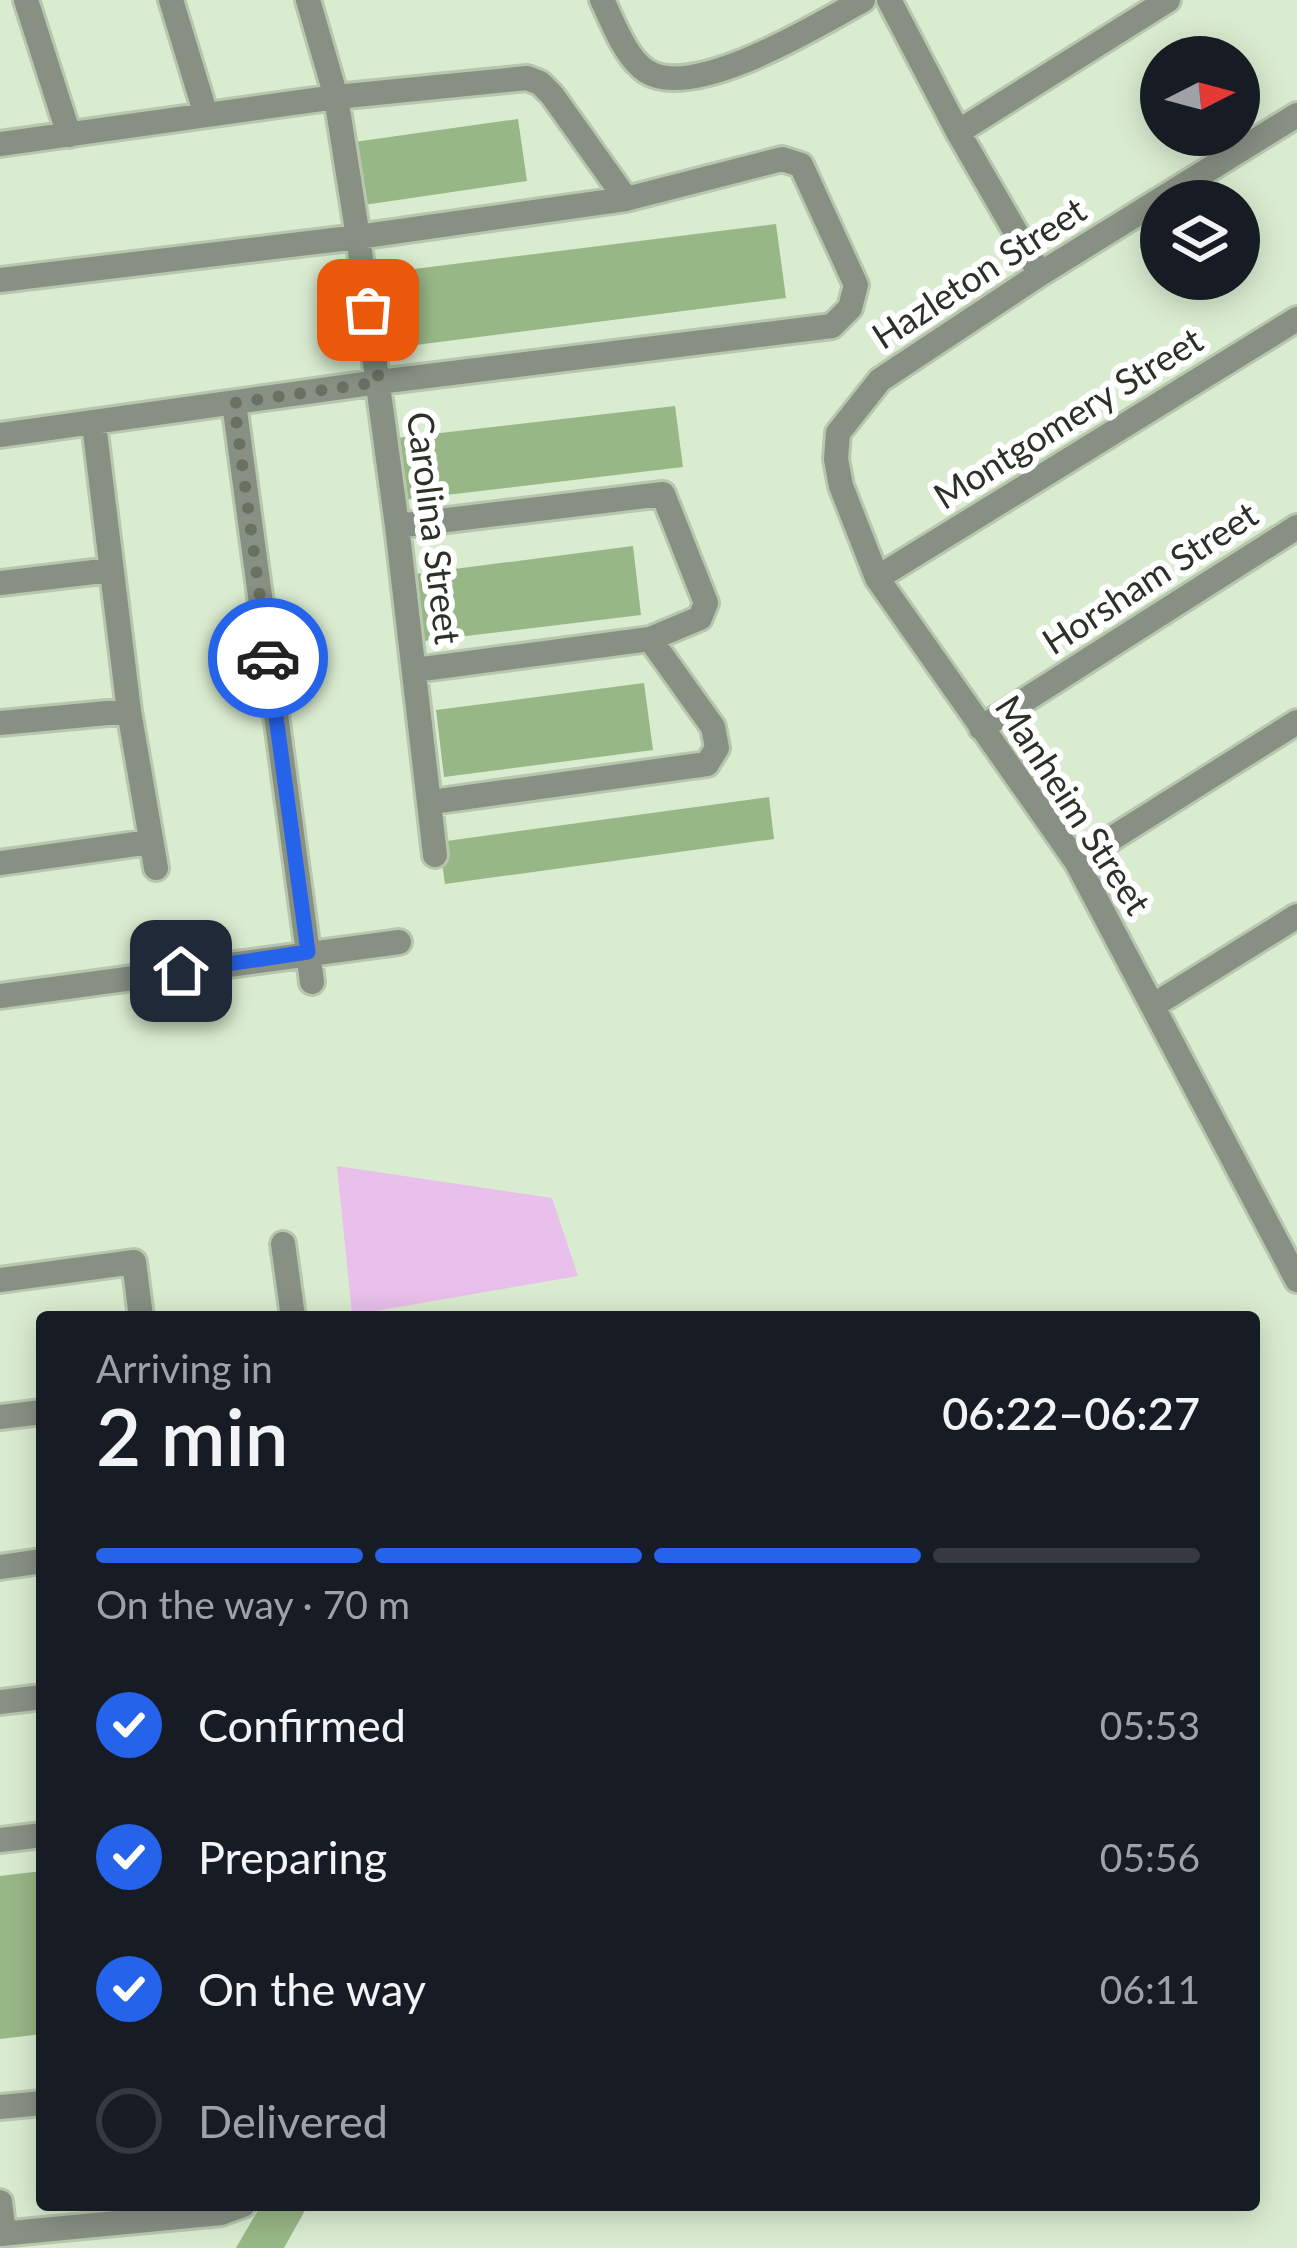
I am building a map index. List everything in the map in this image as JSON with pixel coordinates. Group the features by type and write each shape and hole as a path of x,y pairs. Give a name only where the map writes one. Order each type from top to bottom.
{"street":[{"path":"26,0 68,135"},
{"path":"171,0 206,115"},
{"name":"Carolina Street","path":"308,0 336,97 358,237 398,526 435,855"},
{"path":"602,0 643,70 660,78 683,78 784,44 863,0"},
{"path":"890,0 1040,274"},
{"path":"958,131 1168,0"},
{"path":"0,144 336,97 527,78 551,95 626,199"},
{"name":"Hazleton Street","path":"838,433 880,380 1040,274 1297,115"},
{"path":"0,280 626,199 782,159 801,164 856,284 850,308 832,326 0,435"},
{"name":"Montgomery Street","path":"877,578 1297,319"},
{"path":"234,403 312,982"},
{"path":"94,424 129,711 156,868"},
{"name":"Manheim Street","path":"838,433 841,486 877,578 1076,861 1297,1280"},
{"path":"398,526 663,494 706,603 700,618 650,639 415,670"},
{"name":"Horsham Street","path":"981,728 1297,526"},
{"path":"0,583 111,570"},
{"path":"432,802 707,764 717,748 713,727 650,639"},
{"path":"0,723 129,711"},
{"path":"1076,861 1297,722"},
{"path":"0,863 150,842"},
{"path":"1154,1005 1297,916"},
{"path":"0,996 399,942"},
{"path":"283,1244 292,1311"},
{"path":"0,1280 134,1262 139,1311"},
{"path":"0,1418 36,1413"},
{"path":"0,1567 36,1562"},
{"path":"0,1702 36,1698"},
{"path":"0,1840 36,1836"},
{"path":"0,2107 36,2104"},
{"path":"0,2202 2,2234 226,2211"}],"shaded area":[{"path":"337,1166 552,1198 578,1276 375,1311 352,1311"}],"building":[{"path":"518,119 527,181 364,205 354,142"},
{"path":"776,224 786,298 392,348 382,273"},
{"path":"675,406 683,467 404,500 397,438"},
{"path":"633,546 641,615 424,641 416,574"},
{"path":"644,683 653,750 444,777 436,710"},
{"path":"769,797 774,839 445,884 439,842"},
{"path":"36,1872 36,2035 0,2039 0,1876"},
{"path":"258,2211 305,2211 284,2248 236,2248"}],"way so far":[{"path":"268,658 234,403 379,382 368,310"}],"route":[{"path":"181,971 308,952 268,658"}]}
